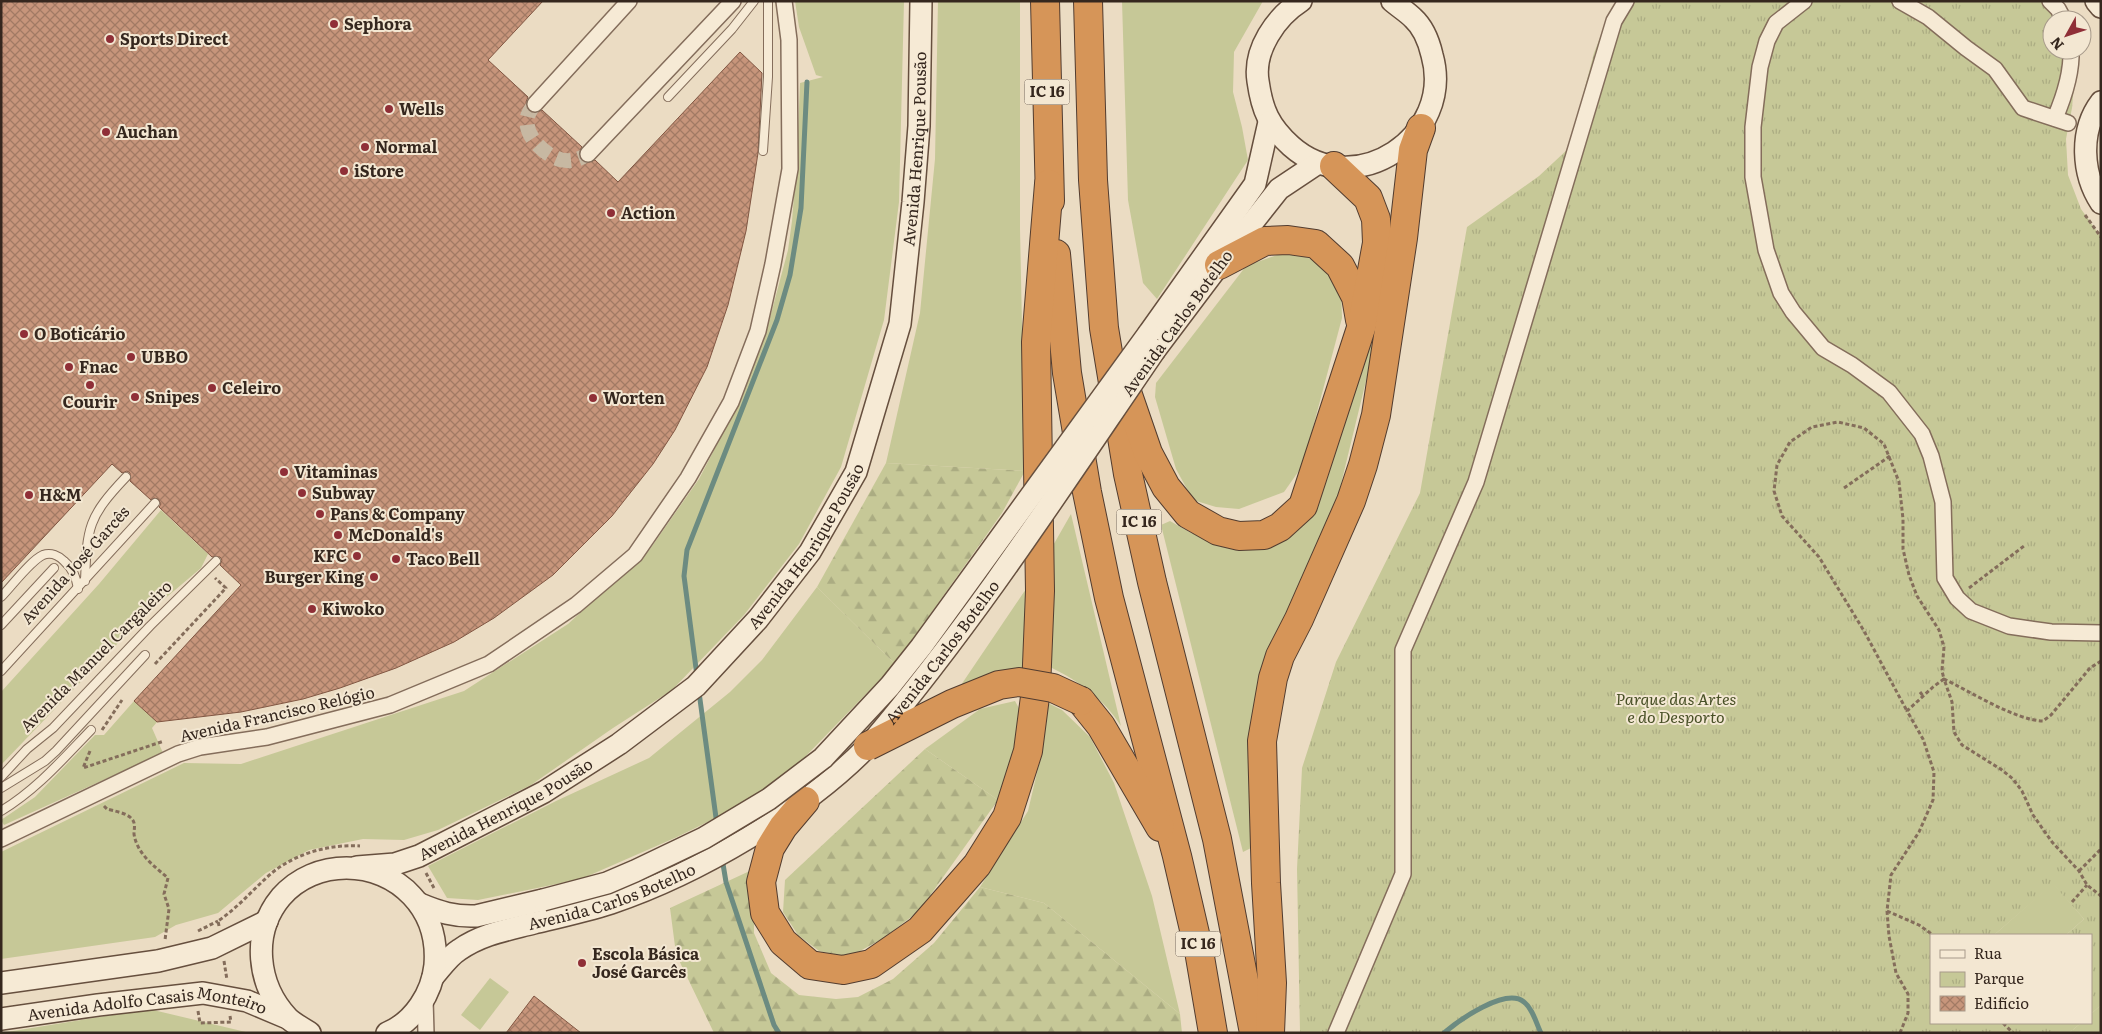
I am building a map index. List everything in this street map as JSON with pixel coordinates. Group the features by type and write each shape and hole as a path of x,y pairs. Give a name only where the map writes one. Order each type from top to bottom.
{"highway":[{"name":"IC 16","path":"1045,1 1049,184 1068,373 1087,492 1109,598 1178,856 1199,951 1213,1033"},
{"name":"IC 16","path":"1088,1 1093,180 1104,328 1128,474 1152,582 1217,839 1254,1033"},
{"path":"1270,1033 1272,983 1266,883 1262,741 1273,678 1280,656 1299,619 1351,500 1363,465 1376,415 1403,238 1413,150 1421,128"},
{"path":"1104,328 1148,453 1166,487 1188,514 1218,531 1239,536 1264,535 1280,527 1303,506 1362,325 1377,243 1376,219 1368,198 1326,164"},
{"path":"805,801 783,827 770,848 761,882 765,913 783,942 810,965 843,970 872,964 920,930 976,865 1007,817 1028,751 1036,689 1040,591 1036,342 1049,184"},
{"path":"1219,265 1265,241 1288,240 1316,244 1340,266 1356,298 1362,325"},
{"path":"868,746 952,704 999,685 1019,682 1053,688 1081,701 1101,726 1178,856"}],"main road":[{"name":"Avenida Henrique Pousão","path":"267,921 282,897 303,879 329,869 395,864 420,856 544,792 619,744 696,686 758,619 810,552 856,472 900,324 919,126 921,1"},
{"path":"1294,3 1270,32 1261,52 1257,77 1261,104 1269,122 1278,135 1299,153 1326,164 1355,167 1378,162 1407,144 1421,128 1432,104 1436,81 1435,64 1429,42 1416,10 1392,1"},
{"path":"2096,1 2101,8"},
{"path":"2101,102 2072,129 2093,190 2101,203"},
{"name":"Avenida Carlos Botelho","path":"433,977 457,951 482,936 611,903 669,879 738,843 805,801 831,781 868,746 928,674 963,628 1255,184 1269,122"},
{"name":"Avenida Carlos Botelho","path":"420,904 455,916 476,916 607,883 679,851 769,799 823,758 890,686 1152,342 1219,265 1279,189 1326,164"},
{"path":"357,867 385,875 404,887 420,904 431,924 436,951 433,977 425,999 411,1017 387,1033"},
{"path":"1,984 158,961 212,948 267,921"},
{"path":"267,921 261,947 263,974 272,998 289,1019 310,1033"},
{"name":"Avenida Adolfo Casais Monteiro","path":"1,1019 203,993 247,1001 289,1019"}],"street":[{"path":"588,154 733,1"},
{"name":"Avenida Francisco Relógio","path":"1,839 178,754 200,747 267,737 390,706 489,664 576,605 635,555 688,478 732,402 758,331 773,264 790,168 789,40 784,1"},
{"path":"1336,1033 1403,874 1403,650 1476,482 1614,21 1626,1"},
{"path":"1804,1 1776,23 1766,40 1760,66 1753,127 1753,177 1766,250 1781,293 1793,312 1823,348 1852,365 1888,392 1922,434 1943,502 1945,578 1957,598 1971,611 2009,626 2051,632 2101,633"},
{"path":"1900,1 1928,17 1966,48 1996,69 2023,108 2072,129"},
{"path":"535,104 625,2"},
{"path":"2071,60 2064,98 2072,129"},
{"path":"425,999 426,1033"}],"lane":[{"path":"668,97 732,29 754,1"},
{"path":"763,151 768,77 768,1"},
{"path":"85,581 86,545 91,524 104,500 126,477"},
{"name":"Avenida José Garcês","path":"1,672 155,504"},
{"path":"1,597 44,554 52,554 61,558 70,566 75,575 78,588"},
{"name":"Avenida Manuel Cargaleiro","path":"1,777 27,749 52,728 150,626 216,561"},
{"path":"1,625 54,568"},
{"path":"1,788 45,761 56,751 145,655"},
{"path":"1,812 21,800 91,730"}],"path":[{"path":"1900,1033 1908,1013 1908,994 1896,973 1889,936 1887,911 1891,875 1919,832 1933,800 1934,772 1923,739 1864,632 1819,557 1782,516 1774,491 1777,465 1790,442 1812,427 1838,422 1864,428 1884,444 1899,482 1904,519 1903,549 1909,575 1917,596 1938,630 1944,647 1942,671 1952,702 1954,732 1962,745 2013,779 2022,791 2027,807 2052,842 2079,872 2087,885 2101,896"},
{"path":"1844,488 1890,456"},
{"path":"1957,598 2024,546"},
{"path":"154,665 226,588 207,570"},
{"path":"1944,679 2015,714 2044,721 2090,668 2101,661"},
{"path":"1907,710 1944,679"},
{"path":"1920,692 1923,696"},
{"path":"97,738 128,693"},
{"path":"91,749 83,768 170,739 178,754"},
{"path":"98,793 106,809 131,817 134,821 134,835 138,847 146,859 168,878 164,894 170,909 165,941"},
{"path":"2079,872 2101,849"},
{"path":"2072,902 2087,885"},
{"path":"1887,911 1920,925 1932,934"},
{"path":"2004,1024 2013,1033"}],"green space":[{"path":"795,1 904,1 899,202 884,320 841,467 799,544 744,615 672,690 531,785 438,830 404,840 363,839 309,850 266,873 218,913 176,925 155,937 1,959 1,852 184,763 241,764 464,691 568,624 650,549 699,479 736,406 760,348 788,250 797,158 800,83 823,77 816,75 799,27"},
{"path":"938,1 1020,1 1020,229 1025,471 886,463 920,313 935,159"},
{"path":"1122,1 1263,1 1234,52 1233,92 1248,160 1157,299 1143,283 1128,200"},
{"name":"Parque das Artes e do Desporto","path":"1617,1 2061,1 2066,10 2042,10 2042,60 2076,60 2072,108 2066,139 2068,175 2081,209 2101,237 2101,1005 2092,1013 2092,934 2067,934 2084,919 2053,884 1995,934 1930,934 1930,1024 2080,1024 2069,1033 1300,1033 1297,869 1302,768 1336,662 1420,493 1467,227 1539,176 1569,148 1594,53 1610,12"},
{"path":"1283,253 1303,256 1322,263 1341,287 1342,318 1303,465 1284,492 1239,509 1216,507 1193,500 1176,469 1155,397 1156,383 1246,266"},
{"path":"1388,290 1332,521 1305,581 1255,846 1243,852 1161,525 1170,521 1191,533 1224,545 1260,550 1279,543 1299,527 1314,505 1327,480 1377,305"},
{"path":"886,463 1025,471 1002,513 895,664 817,587"},
{"path":"161,510 208,554 201,568 142,618 1,765 1,692 99,584"},
{"path":"1071,514 1121,726 1099,699 1071,678 1050,667 1047,556"},
{"path":"1028,586 1029,670 993,673 961,685"},
{"path":"817,587 895,664 803,759 744,804 677,837 581,879 478,900 447,898 428,866 556,801 649,758 730,692 762,660"},
{"path":"134,701 157,722 152,728 163,753 4,825 1,820 35,797 95,735 104,735"},
{"path":"1015,701 1021,712 1011,763 998,800 925,749 980,709"},
{"path":"1046,702 1062,710 1090,737 1114,783 1152,896 1180,1014 1044,903 980,887 1028,811 1040,760"},
{"path":"925,749 998,800 919,911 882,939 849,957 819,951 798,935 783,912 785,880"},
{"path":"754,869 754,933 771,973 799,995 836,999 858,997 893,979 934,943 980,887 1044,903 1180,1014 1182,1033 714,1033 676,954 670,908"},
{"path":"2053,883 2084,919 2067,934 1995,934"},
{"path":"490,978 509,992 480,1030 461,1015"},
{"path":"2101,1005 2101,1033 2069,1033 2080,1024 2092,1024 2092,1013"},
{"path":"149,1009 250,1033 1,1033"}],"building":[{"name":"UBBO","path":"1,1 543,1 488,60 528,97 526,102 528,111 533,113 542,110 582,147 579,152 581,160 586,163 595,160 618,182 740,52 762,73 758,153 746,231 728,305 707,367 675,430 653,464 612,516 553,575 494,618 454,642 396,668 303,699 241,712 157,722 134,701 241,585 220,565 222,560 220,557 212,557 159,507 161,504 158,499 154,498 151,500 130,481 130,473 127,471 122,473 112,464 1,583"},
{"path":"534,996 581,1033 506,1033"}],"waterway":[{"path":"697,676 684,576 687,550 777,320 790,275 801,208 807,82"},
{"path":"699,692 717,825"},
{"path":"722,858 726,882 774,1025 779,1033"},
{"path":"1444,1033 1483,1007 1495,1002 1516,998 1530,1008 1541,1033"}],"tunnel":[{"path":"535,104 528,114 527,121 530,134 538,146 550,155 562,160 576,160 588,154"}],"place":[{"name":"Sephora","path":"334,24"},
{"name":"Sports Direct","path":"110,39"},
{"name":"Wells","path":"389,109"},
{"name":"Auchan","path":"106,132"},
{"name":"Normal","path":"365,147"},
{"name":"iStore","path":"344,171"},
{"name":"Action","path":"611,213"},
{"name":"O Boticário","path":"24,334"},
{"name":"UBBO","path":"131,357"},
{"name":"Fnac","path":"69,367"},
{"name":"Courir","path":"90,385"},
{"name":"Celeiro","path":"212,388"},
{"name":"Snipes","path":"135,397"},
{"name":"Worten","path":"593,398"},
{"name":"Vitaminas","path":"284,472"},
{"name":"Subway","path":"302,493"},
{"name":"H&M","path":"29,495"},
{"name":"Pans & Company","path":"320,514"},
{"name":"McDonald's","path":"338,535"},
{"name":"KFC","path":"357,556"},
{"name":"Taco Bell","path":"396,559"},
{"name":"Burger King","path":"374,577"},
{"name":"Kiwoko","path":"312,609"},
{"name":"Escola Básica José Garcês","path":"582,963"}]}
